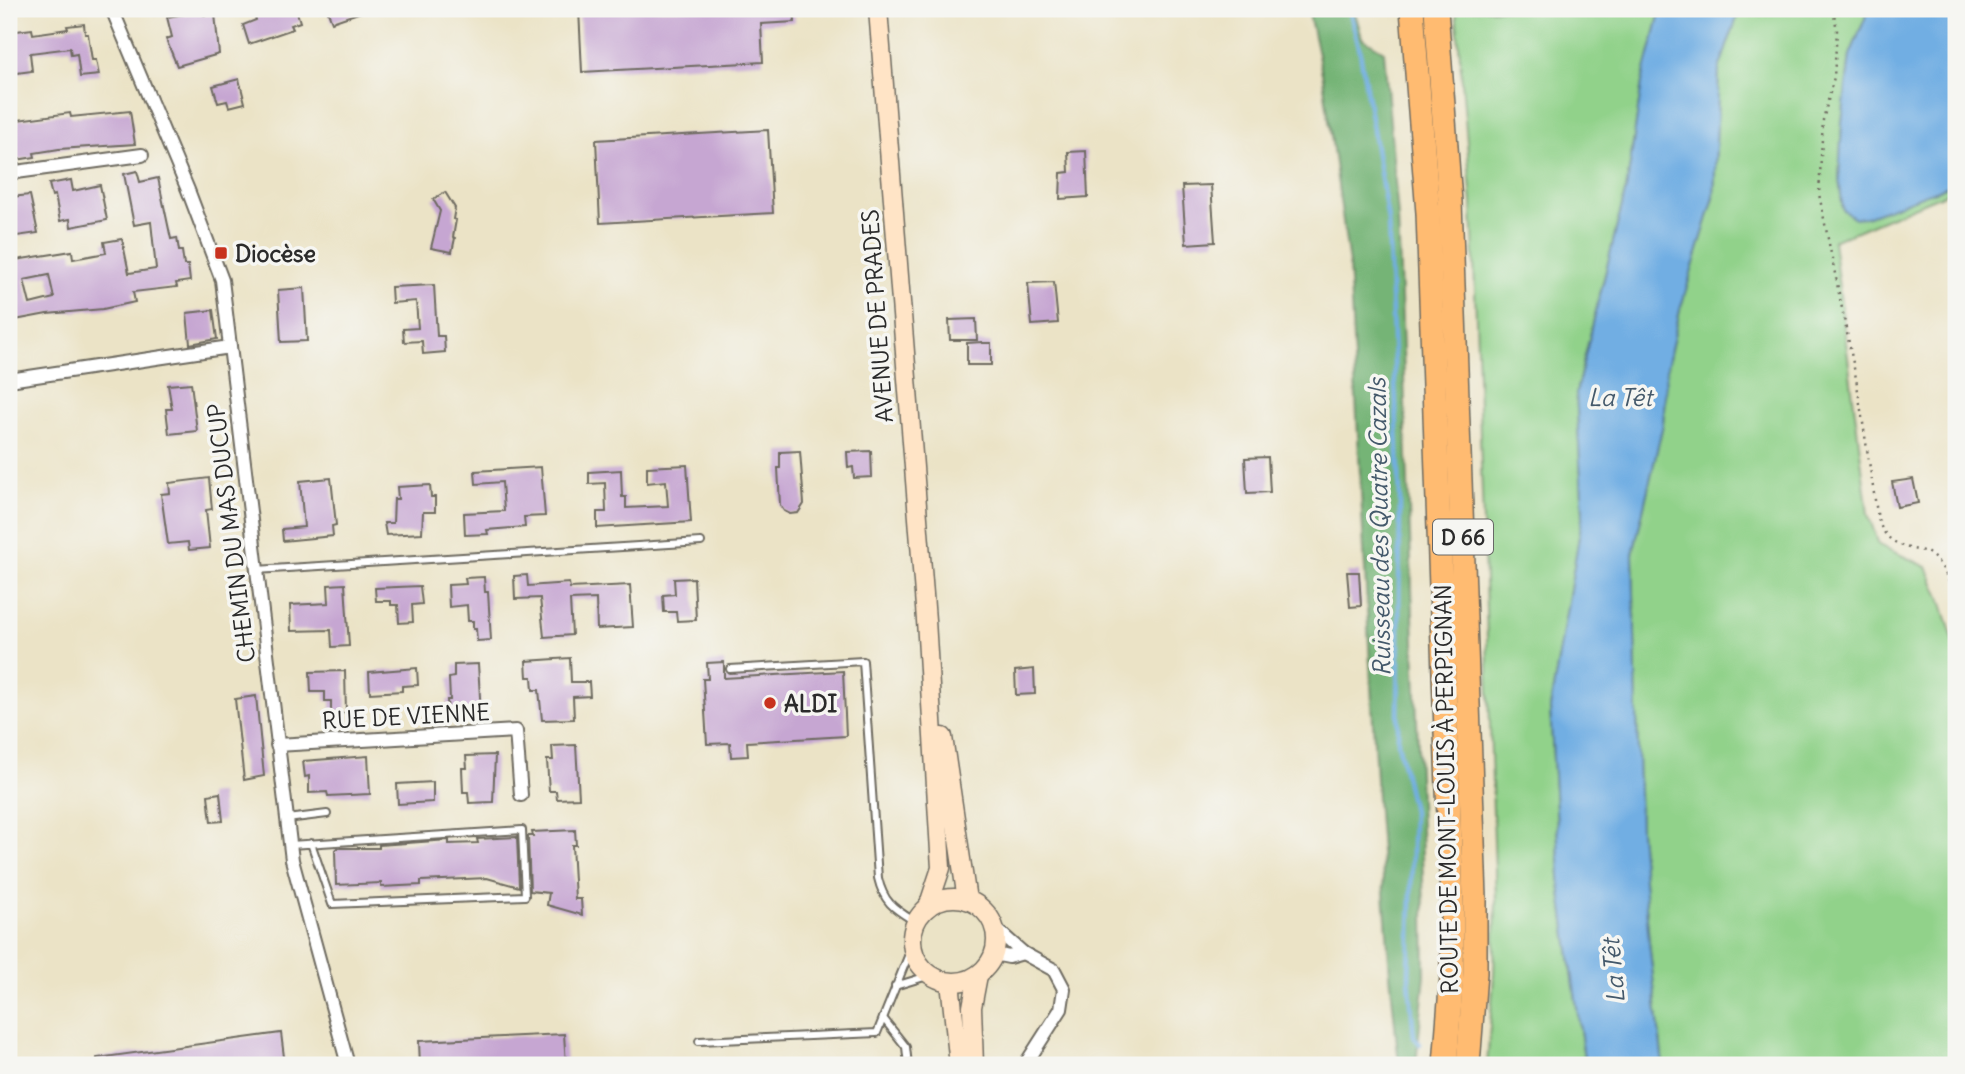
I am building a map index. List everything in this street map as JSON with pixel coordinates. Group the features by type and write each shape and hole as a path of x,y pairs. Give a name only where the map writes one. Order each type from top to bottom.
{"highway":[{"name":"ROUTE DE MONT-LOUIS À PERPIGNAN","path":"1412,9 1428,213 1452,890 1452,975 1445,1065"},
{"name":"ROUTE DE MONT-LOUIS À PERPIGNAN","path":"1436,9 1450,202 1475,898 1475,972 1468,1065"}],"main road":[{"name":"AVENUE DE PRADES","path":"878,9 926,620 941,868 928,908"},
{"name":"AVENUE DE PRADES","path":"926,620 967,900"},
{"path":"953,898 967,900 979,906 989,916 995,928 994,954 978,975 960,982 950,982 931,975 916,957 913,944 917,923 928,908 940,901 953,898"},
{"path":"974,1065 972,1007 978,975"},
{"path":"950,982 959,1065"}],"street":[{"name":"CHEMIN DU MAS DUCUP","path":"112,9 188,190 222,280 292,860 348,1065"},
{"path":"9,173 142,155"},
{"path":"9,380 230,347"},
{"name":"RUE DE VIENNE","path":"278,745 516,731 521,794"},
{"path":"995,928 1023,953 1054,970 1064,989 1061,1009 1025,1065"},
{"path":"994,954 1009,957 1023,953"}],"lane":[{"path":"257,570 701,542"},
{"path":"730,669 863,661 878,878 886,900 893,908 917,923"},
{"path":"287,819 327,814"},
{"path":"290,845 311,843 522,830 525,896 332,904 311,843"},
{"path":"699,1041 877,1034 913,944"},
{"path":"895,986 931,975"},
{"path":"883,1018 906,1047 908,1065"}],"path":[{"path":"1833,9 1837,30 1834,77 1823,120 1819,194 1856,378 1877,513 1880,527 1894,543 1926,552 1947,575 1956,621"}],"green space":[{"path":"1308,9 1354,9 1362,38 1384,51 1398,217 1424,907 1425,975 1416,1065 1399,1065 1377,798 1349,264 1323,78"},
{"path":"1456,9 1661,9 1642,82 1627,185 1576,392 1583,513 1550,708 1561,893 1585,1065 1487,1065 1496,900 1472,203"},
{"path":"1740,9 1869,9 1850,55 1839,179 1843,210 1866,217 1956,183 1956,189 1833,241 1868,514 1879,545 1927,567 1940,597 1956,649 1956,1065 1663,1065 1640,831 1633,554 1663,424 1667,367 1680,310 1714,197 1719,69"}],"water":[{"name":"La Têt","path":"1661,9 1740,9 1719,69 1714,197 1680,310 1667,367 1663,424 1633,554 1640,831 1663,1065 1585,1065 1561,893 1550,708 1583,513 1576,393 1627,185 1642,82"},
{"path":"1869,9 1956,9 1956,183 1866,217 1855,218 1843,210 1839,179 1842,122 1850,55"}],"building":[{"path":"260,9 296,9 300,22 291,25 293,29 249,44 243,25 256,20 255,17 262,14"},
{"path":"327,9 364,9 364,11 332,22"},
{"path":"579,9 794,9 795,22 761,24 763,62 582,72"},
{"path":"202,11 204,15 215,14 219,54 177,66 166,39 172,37 167,17"},
{"path":"84,24 92,60 96,60 99,75 80,77 77,54 71,55 70,48 30,53 32,71 9,74 9,32 32,29 33,34"},
{"path":"239,79 245,103 229,107 227,101 218,103 213,86"},
{"path":"130,111 135,144 59,149 34,153 35,157 16,160 16,156 10,156 9,129 18,127 17,120 70,113 71,117"},
{"path":"768,130 773,213 600,223 596,140"},
{"path":"1086,151 1088,197 1060,199 1061,173 1069,172 1068,152"},
{"path":"137,171 140,182 158,178 171,239 177,238 184,265 188,265 190,281 176,283 177,287 133,292 135,302 103,309 15,320 13,311 9,312 9,261 72,251 73,259 106,253 104,242 122,239 129,273 156,269 151,222 134,225 124,174","holes":["49,275 54,298 30,304 24,280"]},
{"path":"71,180 73,191 100,185 107,220 71,227 70,219 60,221 55,195 52,196 49,184"},
{"path":"1211,185 1215,242 1186,244 1182,186"},
{"path":"445,192 455,208 452,252 431,248 440,211 433,199"},
{"path":"30,195 38,233 17,236 16,233 9,234 11,197"},
{"path":"1054,282 1058,323 1032,325 1028,283"},
{"path":"434,285 437,336 444,336 445,352 423,354 422,341 404,342 403,329 418,328 416,301 392,303 391,287"},
{"path":"304,288 307,341 281,342 278,290"},
{"path":"213,310 217,339 190,344 187,313"},
{"path":"976,319 977,340 950,340 949,320"},
{"path":"967,343 991,343 991,365 967,365"},
{"path":"191,383 197,431 169,434 166,409 172,409 168,385"},
{"path":"800,451 804,504 798,513 790,514 780,505 780,452"},
{"path":"871,451 872,477 854,478 853,467 848,468 847,452"},
{"path":"1268,457 1270,492 1247,493 1245,458"},
{"path":"687,465 691,522 597,528 597,512 606,512 605,483 589,484 589,472 621,470 622,497 626,497 626,508 668,506 666,481 647,483 647,467"},
{"path":"541,467 545,516 524,517 525,527 465,535 464,513 504,511 502,482 476,484 475,471"},
{"path":"209,478 212,509 206,510 210,548 189,550 188,542 168,544 161,494 170,493 169,483"},
{"path":"331,478 336,525 332,526 333,536 283,541 282,529 304,527 300,481"},
{"path":"1913,479 1918,503 1897,507 1892,482"},
{"path":"430,485 431,497 435,497 435,512 423,512 422,533 386,535 384,523 393,523 394,499 398,499 397,487"},
{"path":"1347,572 1359,572 1361,606 1350,607"},
{"path":"527,575 528,586 569,583 570,588 630,585 633,627 597,629 596,599 570,600 572,635 544,637 540,598 515,599 514,576"},
{"path":"484,577 485,592 488,592 491,640 477,641 473,621 468,621 467,605 449,607 448,585 466,584 465,578"},
{"path":"694,578 696,620 677,621 676,612 664,612 663,595 675,594 674,579"},
{"path":"345,584 349,646 332,647 331,630 291,631 290,605 329,603 328,585"},
{"path":"420,586 422,604 412,605 413,622 399,623 398,605 391,605 391,601 376,601 375,588"},
{"path":"570,658 571,682 589,682 590,696 573,697 574,719 542,720 539,690 533,690 532,677 527,677 526,661"},
{"name":"ALDI","path":"724,662 724,678 843,671 846,736 747,742 748,756 731,757 730,743 707,744 703,679 708,679 707,663"},
{"path":"478,664 481,714 448,716 449,678 454,677 454,665"},
{"path":"417,668 418,685 402,686 402,691 370,693 369,672"},
{"path":"1034,669 1035,694 1016,695 1015,671"},
{"path":"345,671 346,713 331,713 331,701 325,701 325,692 311,692 310,672"},
{"path":"256,696 264,776 244,780 235,699"},
{"path":"576,745 579,798 557,799 556,791 549,791 547,760 553,760 552,746"},
{"path":"495,755 493,802 469,803 468,792 463,792 462,768 467,768 466,756"},
{"path":"368,756 370,794 328,796 327,792 309,793 309,776 305,777 303,761"},
{"path":"433,782 433,802 398,804 397,784"},
{"path":"220,793 223,821 211,822 208,795"},
{"path":"575,830 576,845 572,845 575,899 581,899 582,915 547,905 549,893 530,891 528,836 533,836 532,832"},
{"path":"517,837 519,887 487,878 421,881 421,885 381,887 381,883 336,885 337,848 379,848 379,845 449,840 449,844 478,843 477,839"},
{"path":"281,1033 285,1065 97,1065 97,1058"},
{"path":"564,1034 566,1065 420,1065 419,1041"}],"waterway":[{"name":"Ruisseau des Quatre Cazals","path":"1349,9 1359,46 1388,220 1400,497 1398,743 1413,811 1409,979 1414,1037 1420,1044"}],"place":[{"name":"Diocèse","path":"221,253"},
{"name":"ALDI","path":"770,703"}]}
